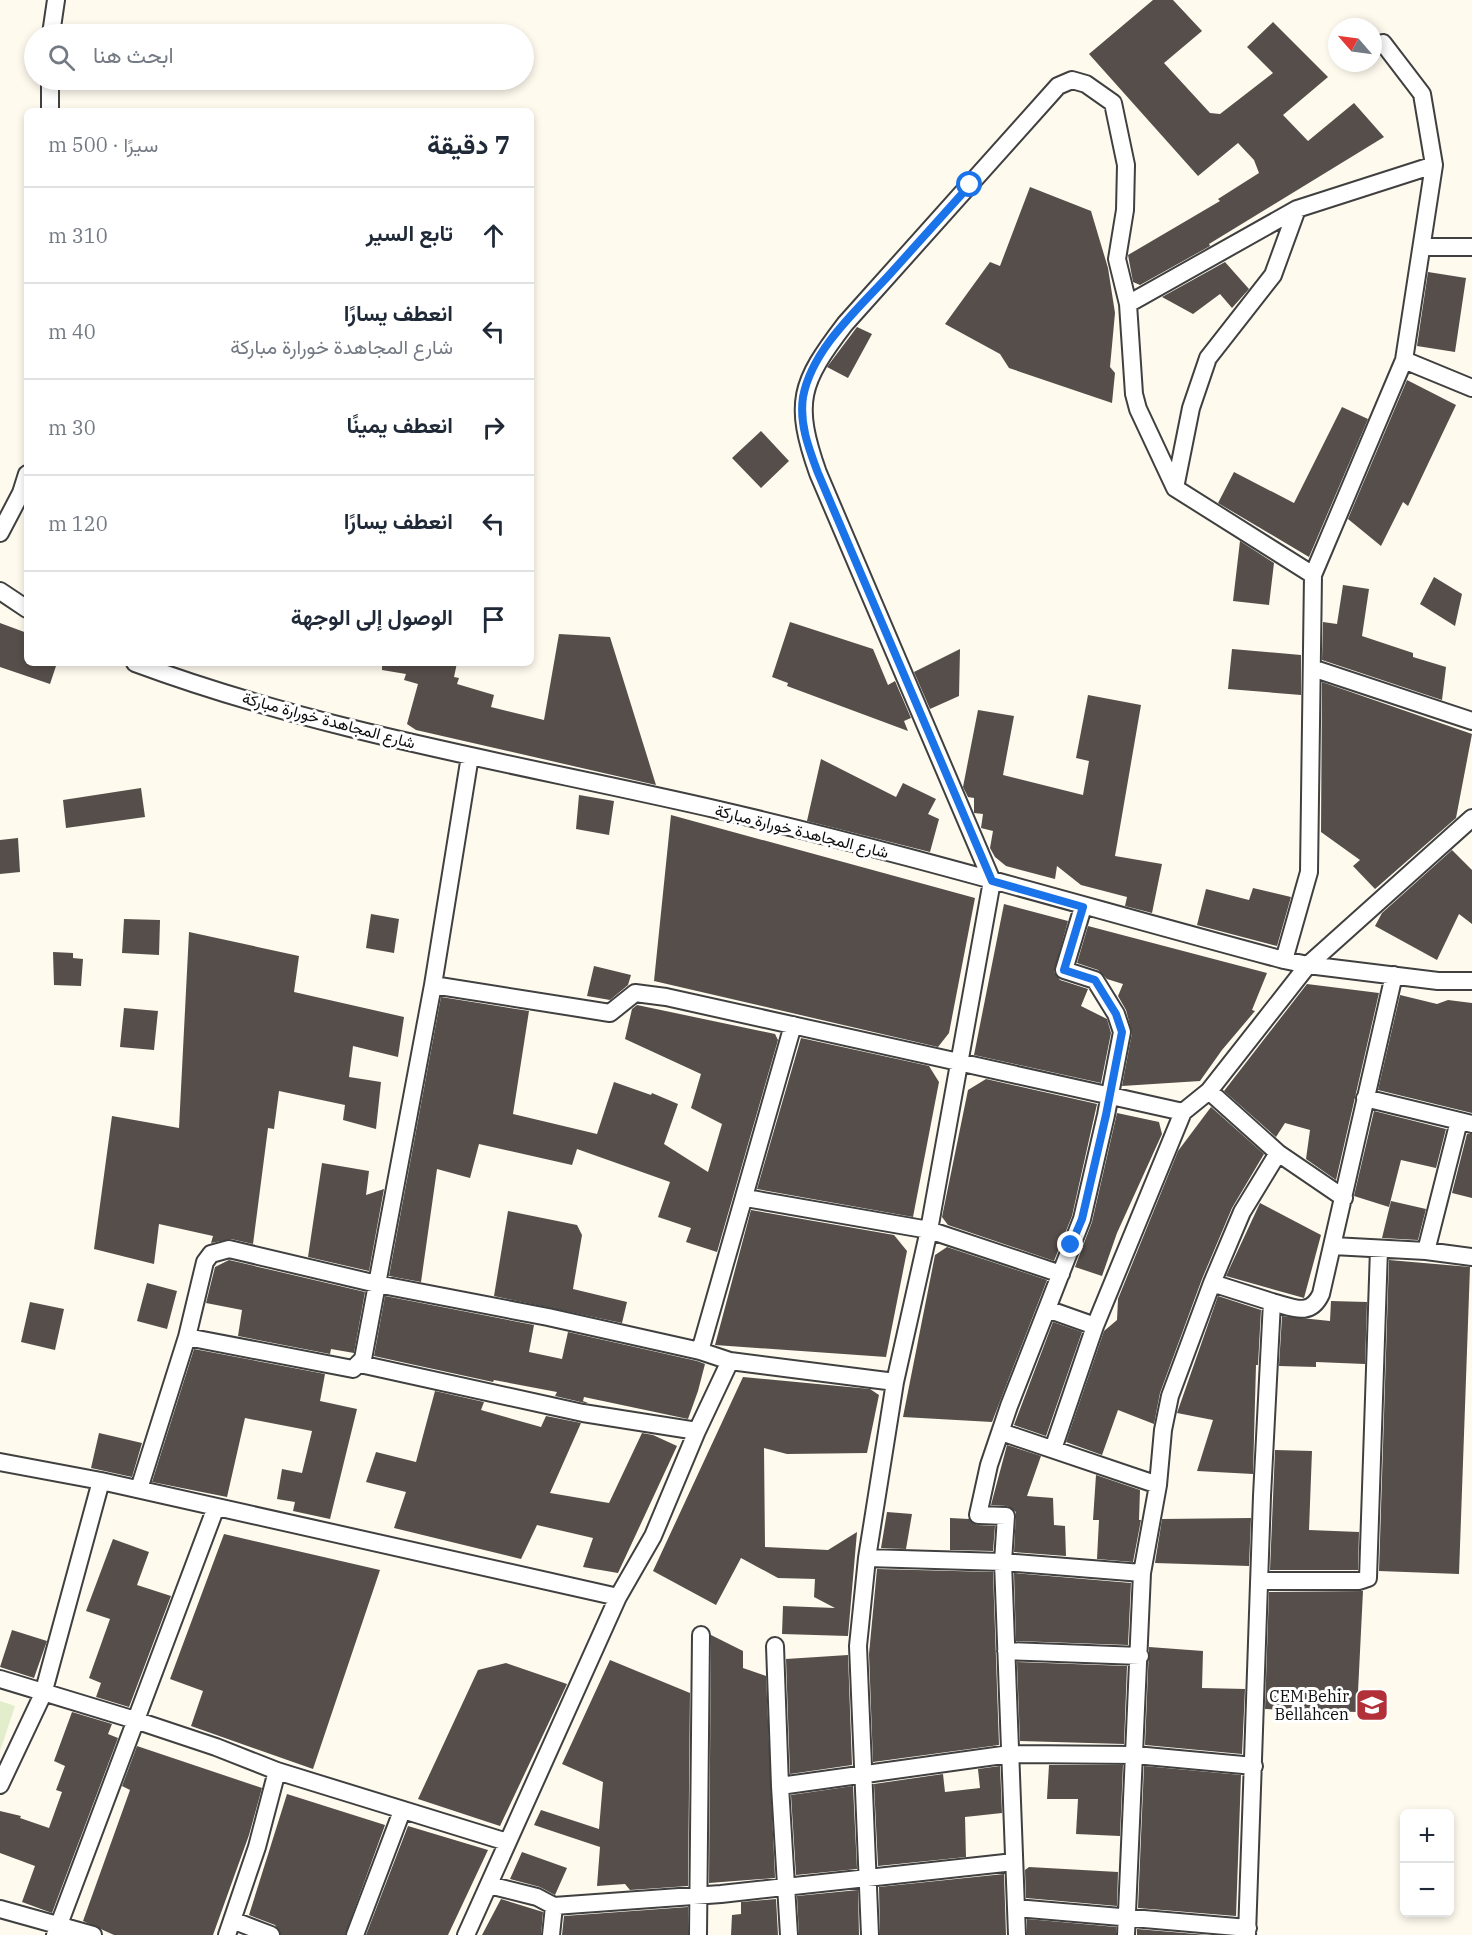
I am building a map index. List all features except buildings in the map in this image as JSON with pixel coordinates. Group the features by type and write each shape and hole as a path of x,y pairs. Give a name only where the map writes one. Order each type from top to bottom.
{"street":[{"path":"52,24 56,0"},
{"path":"1284,960 1309,872 1313,575 1404,360 1434,165 1422,94 1383,43"},
{"path":"870,1935 858,1646 867,1558 895,1382 929,1230 992,881 818,473 802,418 803,397 811,373 845,324 1058,86 1072,80 1086,84 1113,102 1126,165 1125,210 1117,259 1128,304 1134,394 1138,409 1175,488 1313,575"},
{"path":"50,90 50,108"},
{"path":"1128,304 1297,209 1434,165"},
{"path":"1175,488 1191,408 1208,358 1273,275 1297,209"},
{"path":"1423,247 1472,247"},
{"path":"1404,360 1472,388"},
{"path":"0,533 24,484"},
{"path":"0,591 24,607"},
{"name":"شارع المجاهدة خورارة مباركة","path":"144,666 260,703 470,756 793,827 1284,960 1438,981 1472,981"},
{"path":"1312,668 1472,721"},
{"path":"187,1337 353,1369 360,1364 366,1352 433,985 470,756"},
{"path":"1053,1449 1095,1326 1183,1112 1209,1091 1308,965 1472,818"},
{"path":"1017,1935 1003,1562 1006,1516 978,1515 989,1465 1082,1219 1122,1032 1116,1014 1095,980 1064,970 1083,907"},
{"path":"1212,1283 1299,1309 1316,1304 1333,1246 1394,975"},
{"path":"433,985 610,1013 635,993 666,997 1183,1112"},
{"path":"700,1351 746,1198 793,1025"},
{"path":"1209,1091 1278,1153 1344,1198"},
{"path":"1365,1098 1465,1123 1426,1251"},
{"path":"1126,1935 1142,1573 1158,1485 1163,1430 1170,1396 1212,1283 1242,1212 1278,1153"},
{"path":"746,1198 929,1230 1061,1274"},
{"path":"1333,1246 1426,1251 1472,1257"},
{"path":"140,1489 187,1337 205,1262 218,1250 229,1249 378,1284 548,1317 700,1351 730,1360 895,1382"},
{"path":"1259,1581 1359,1581 1368,1578 1379,1249"},
{"path":"1016,1908 1127,1916 1247,1932 1259,1581 1272,1302"},
{"path":"1047,1309 1095,1326"},
{"path":"466,1935 618,1597 653,1536 730,1360"},
{"path":"360,1364 583,1413 697,1431"},
{"path":"1001,1432 1158,1485"},
{"path":"0,1462 140,1489 618,1597"},
{"path":"0,1785 43,1694 101,1481"},
{"path":"56,1930 216,1507"},
{"path":"867,1558 1003,1562 1142,1573"},
{"path":"698,1935 696,1896 701,1635"},
{"path":"775,1646 789,1935"},
{"path":"1006,1651 1140,1656"},
{"path":"0,1679 43,1694 135,1720 216,1747 277,1771 507,1842"},
{"path":"780,1786 1010,1754 1135,1755 1254,1766"},
{"path":"271,1935 230,1928 257,1847 277,1771"},
{"path":"355,1935 402,1811"},
{"path":"489,1886 537,1897 554,1906 696,1896 1014,1862"},
{"path":"551,1935 554,1906"},
{"path":"0,1909 56,1930 93,1935"}],"green space":[{"path":"0,1701 15,1706 0,1751"}],"place":[{"name":"CEM Behir Bellahcen","path":"1372,1705"}],"route":[{"path":"970,185 845,324 822,354 811,373 803,397 802,418 818,473 992,881 1083,907 1064,970 1095,980 1116,1014 1122,1032 1082,1219 1071,1245"}]}
